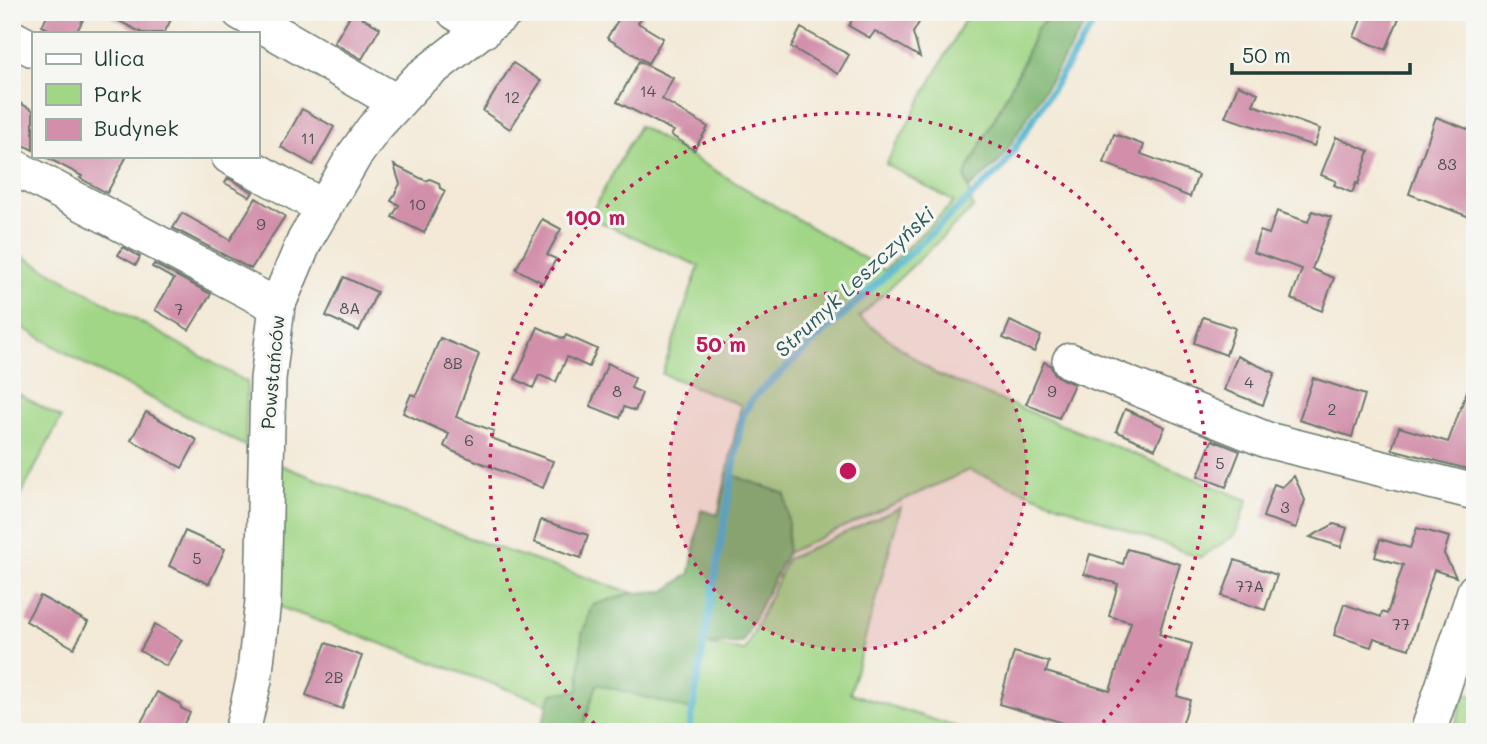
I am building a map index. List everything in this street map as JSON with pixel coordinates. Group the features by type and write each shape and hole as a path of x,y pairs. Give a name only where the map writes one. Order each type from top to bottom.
{"street":[{"path":"240,12 396,102"},
{"name":"Powstańców","path":"242,732 254,680 263,601 268,379 277,306 305,240 354,156 396,102 481,18"},
{"path":"12,38 32,48"},
{"path":"233,158 323,207"},
{"path":"12,166 277,306"},
{"path":"1070,360 1267,440 1475,492"},
{"path":"1428,732 1475,591"}],"green space":[{"path":"969,12 1055,12 1037,28 1020,69 965,175 973,208 859,317 936,374 1248,500 1235,535 1200,558 969,470 787,553 785,495 726,478 741,405 662,374 699,266 589,217 639,126 884,270 954,202 886,164"},
{"path":"1055,12 1093,12 1000,161 969,189 965,175 1020,69 1037,28"},
{"path":"12,250 247,382 245,446 90,367 12,321"},
{"path":"12,390 61,418 12,512"},
{"path":"280,465 480,542 633,593 592,605 582,635 579,690 552,694 548,704 277,606"},
{"path":"727,473 785,494 787,553 742,643 703,644 695,711 597,684 581,732 539,732 552,694 579,690 582,635 592,605 633,593 665,591 690,573 701,510 718,515"},
{"path":"901,507 850,693 972,732 581,732 597,684 703,644 745,651 787,559"},
{"path":"1464,693 1475,696 1475,732 1454,732"}],"building":[{"path":"49,12 87,12 77,32 54,32 42,26"},
{"path":"102,12 175,12 165,32 140,32"},
{"path":"352,12 380,28 362,59 334,43"},
{"path":"623,12 645,12 638,23 663,38 648,63 607,38"},
{"path":"843,12 925,12 913,33 920,57 875,31 870,38 849,26 853,18"},
{"path":"1364,12 1385,12 1399,18 1386,50 1354,37"},
{"path":"801,28 849,55 838,74 791,47"},
{"path":"639,61 673,78 662,99 708,127 694,150 671,135 674,131 617,102"},
{"path":"513,63 541,81 510,129 483,111"},
{"path":"1238,85 1258,93 1253,105 1320,129 1314,146 1225,117"},
{"path":"12,99 32,109 32,149 12,139"},
{"path":"302,109 334,127 313,165 281,147"},
{"path":"1436,117 1475,132 1475,219 1409,194"},
{"path":"1114,134 1144,145 1141,154 1198,175 1190,197 1104,163"},
{"path":"1336,137 1369,151 1358,184 1356,183 1352,193 1334,185 1336,181 1321,175"},
{"path":"48,158 126,158 107,193 80,178 82,176"},
{"path":"394,165 426,181 430,179 439,183 440,188 445,191 424,233 392,217 399,205 391,201 400,184"},
{"path":"228,178 253,192 250,197 225,183"},
{"path":"256,198 285,216 251,269 173,228 182,213 230,240"},
{"path":"1277,211 1308,222 1312,211 1331,217 1312,269 1334,278 1322,311 1291,299 1302,269 1253,252 1260,231 1269,234"},
{"path":"542,219 561,229 547,255 556,259 543,283 516,269"},
{"path":"123,247 140,257 136,265 118,255"},
{"path":"154,264 211,294 189,330 155,310 174,279 152,267"},
{"path":"344,277 377,292 359,331 326,316"},
{"path":"1203,317 1235,328 1226,355 1194,343"},
{"path":"1010,321 1041,336 1034,352 1003,338"},
{"path":"538,327 564,339 566,335 597,349 589,367 567,357 556,382 539,375 533,388 515,379"},
{"path":"440,338 479,354 456,417 494,431 491,438 553,461 543,488 452,451 444,446 449,434 403,413 411,394 416,396"},
{"path":"1237,356 1275,373 1263,405 1224,390"},
{"path":"1044,362 1050,365 1055,374 1074,384 1059,418 1026,404"},
{"path":"608,363 635,378 631,388 642,393 635,411 624,407 620,418 590,406"},
{"path":"1473,375 1475,471 1392,449 1399,427 1448,442"},
{"path":"1313,378 1365,395 1352,437 1299,420"},
{"path":"1125,409 1165,427 1155,449 1116,431"},
{"path":"146,412 197,440 182,468 131,440"},
{"path":"1212,440 1240,451 1226,487 1198,476"},
{"path":"1294,476 1305,500 1296,528 1263,517 1274,484 1282,487"},
{"path":"541,520 588,535 581,558 534,542"},
{"path":"1334,524 1347,528 1341,547 1310,537"},
{"path":"1417,528 1449,537 1444,554 1456,577 1434,570 1409,649 1374,638 1371,647 1334,635 1344,604 1381,617 1382,612 1387,614 1403,565 1375,557 1380,539 1410,548"},
{"path":"185,531 225,549 209,584 169,566"},
{"path":"1127,549 1180,564 1159,634 1192,644 1177,696 1190,700 1180,732 1094,732 999,704 1014,652 1049,662 1046,672 1110,691 1131,622 1109,616 1118,584 1084,574 1090,554 1123,564"},
{"path":"1235,560 1277,575 1265,610 1222,596"},
{"path":"40,596 88,622 74,648 26,621"},
{"path":"155,624 182,640 166,666 140,651"},
{"path":"326,643 362,656 342,709 306,695"},
{"path":"157,692 180,704 181,708 190,713 179,732 136,732"}],"waterway":[{"name":"Strumyk Leszczyński","path":"689,732 742,417 752,399 1003,167 1101,12"}]}
